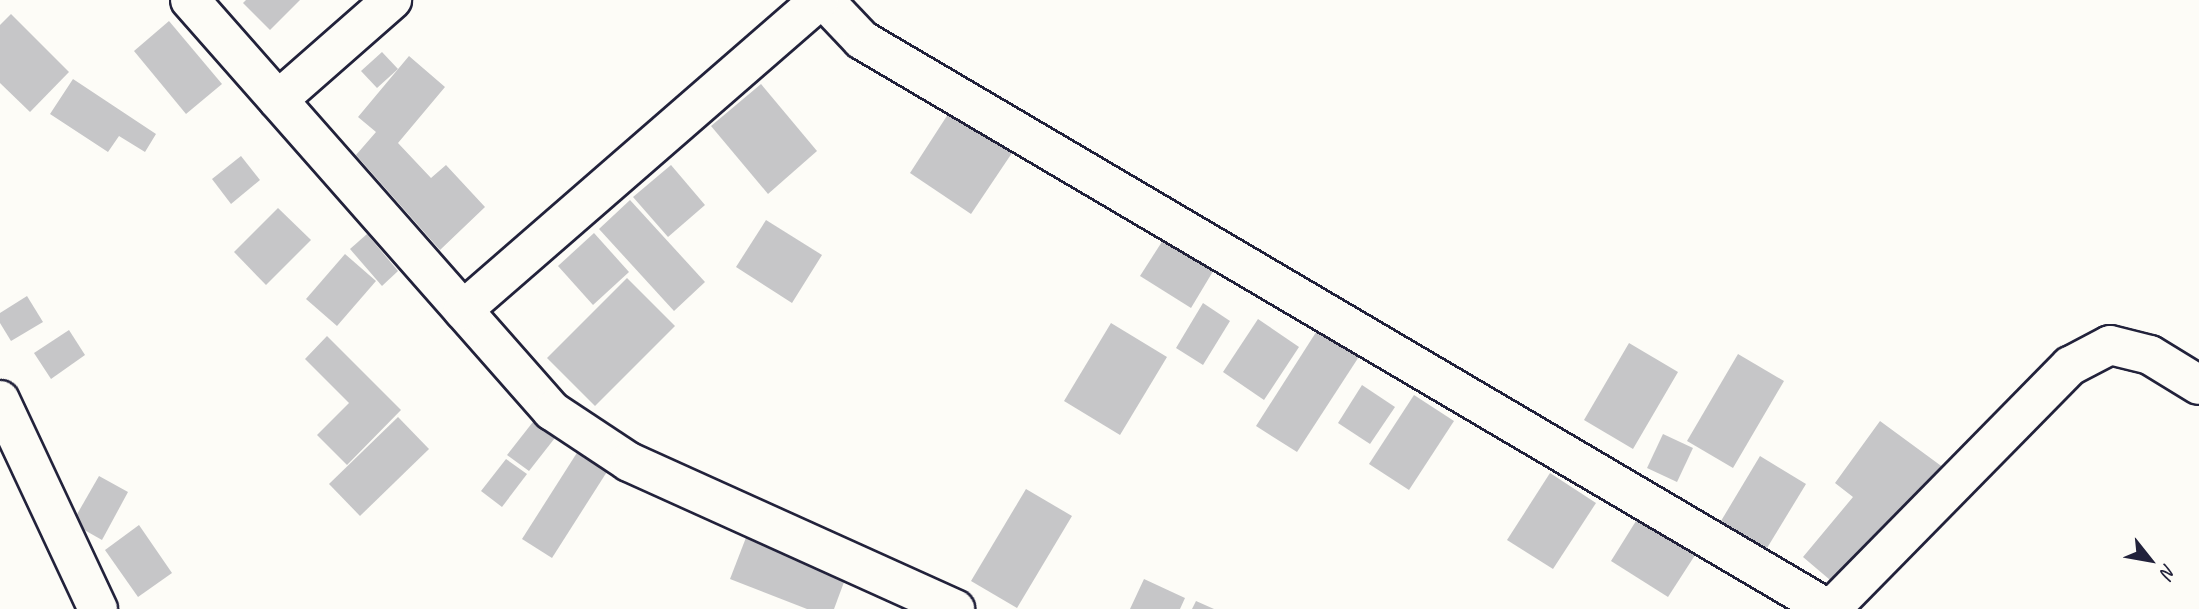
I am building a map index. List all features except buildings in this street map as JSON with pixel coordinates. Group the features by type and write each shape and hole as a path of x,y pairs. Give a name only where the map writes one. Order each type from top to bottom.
{"street":[{"path":"190,0 552,411 629,462 955,609"},
{"path":"278,100 392,0"},
{"path":"463,310 822,0 862,40 1829,609 2070,366 2110,345 2150,355 2199,385"},
{"path":"0,400 98,609"}]}
